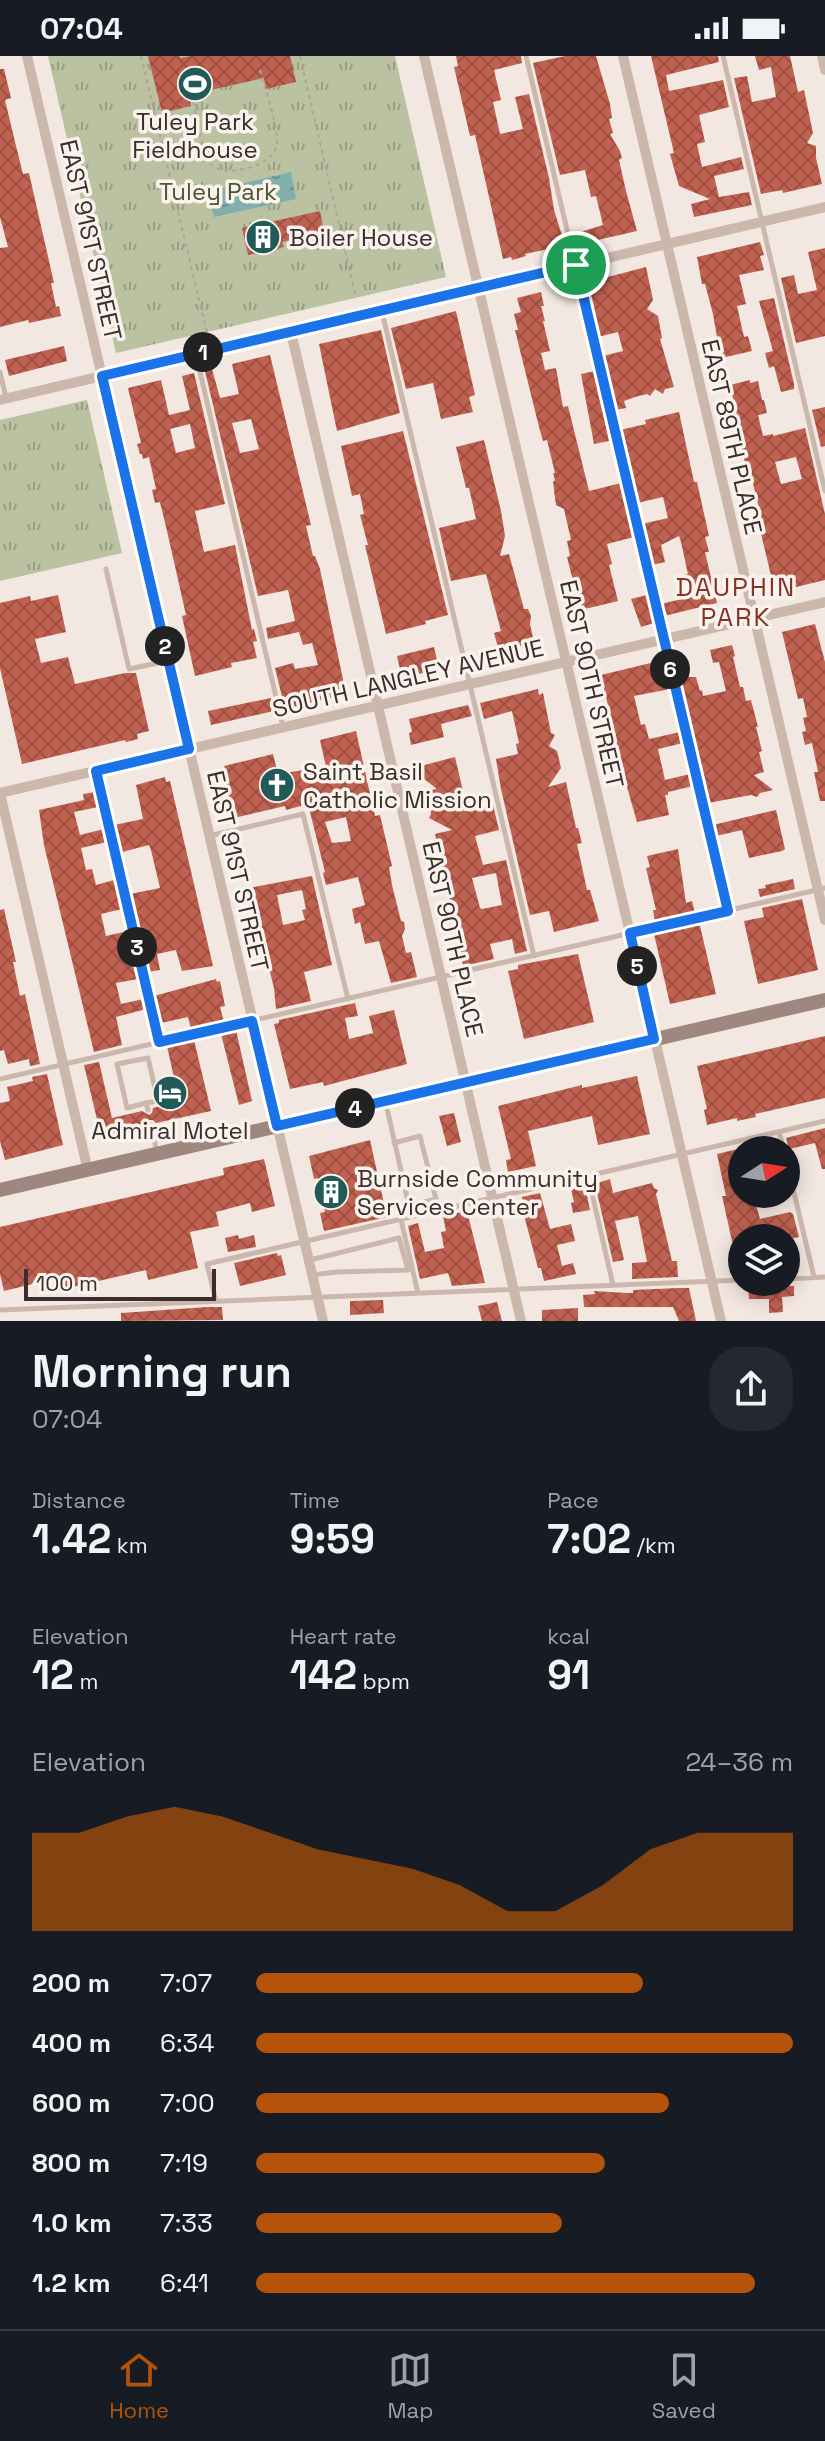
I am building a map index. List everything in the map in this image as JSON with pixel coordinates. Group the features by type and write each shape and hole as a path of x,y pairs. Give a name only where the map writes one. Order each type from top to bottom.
{"main road":[{"path":"0,1190 825,1000"}],"street":[{"name":"EAST 91ST STREET","path":"27,56 323,1321"},
{"name":"EAST 90TH STREET","path":"424,56 721,1321"},
{"name":"EAST 89TH PLACE","path":"623,56 755,619 822,889 825,920"},
{"path":"822,56 825,70"},
{"path":"3,399 825,207"},
{"name":"EAST 90TH PLACE","path":"291,332 521,1321"},
{"name":"SOUTH LANGLEY AVENUE","path":"0,793 825,602"},
{"path":"0,793 88,1171"}],"lane":[{"path":"526,56 728,911"},
{"path":"723,56 825,491"},
{"path":"382,311 534,956"},
{"path":"196,354 283,727"},
{"path":"0,372 3,399"},
{"path":"106,569 129,669 168,660"},
{"path":"96,771 159,1042"},
{"path":"209,836 303,814 348,999"},
{"path":"0,1079 822,889"},
{"path":"148,1058 158,1101 147,1106 127,1108 117,1064 148,1058"},
{"path":"385,1101 394,1143 409,1206 436,1199 420,1136 394,1143"},
{"path":"216,1301 207,1264 825,1121"},
{"path":"151,1125 157,1154"},
{"path":"779,1132 780,1136"},
{"path":"588,1176 613,1285"},
{"path":"798,1208 814,1277"},
{"path":"401,1220 418,1293"},
{"path":"309,1261 399,1238 408,1270 312,1275"},
{"path":"800,1278 825,1277"},
{"path":"0,1310 728,1280"}],"path":[{"path":"141,56 207,333"},
{"path":"300,56 356,298"},
{"path":"192,94 210,164 233,171 254,166 272,156 277,143 260,70"}],"green space":[{"name":"Tuley Park","path":"48,56 395,56 446,277 116,353"},
{"path":"87,400 122,553 0,581 0,420"}],"water":[{"path":"291,172 296,199 214,217 207,192"}],"building":[{"name":"Tuley Park Fieldhouse","path":"148,56 290,56 296,82 266,89 264,78 189,95 191,106 162,113"},
{"path":"456,56 521,56 522,63 494,70 501,100 493,102 500,134 523,129 515,97 529,94 554,210 566,248 525,254 512,260 511,257 503,259 475,135 470,136 454,67 458,66"},
{"path":"565,56 596,56 610,104 612,118 609,119 613,133 610,134 622,158 619,160 637,231 576,245 574,234 603,225 596,196 591,197 585,170 560,175 533,63"},
{"path":"651,56 718,56 719,62 666,75 669,91 723,80 729,107 699,115 705,142 697,144 702,167 741,157 744,169 714,176 719,197 749,192 752,205 694,217 691,204 710,199 679,186"},
{"path":"755,56 790,56 798,92 804,90 813,133 807,143 816,146 822,184 783,193 782,190 761,194 734,78 747,76 752,102 776,97 771,67 759,70"},
{"path":"0,69 4,69 11,98 5,100 23,174 29,173 54,283 51,283 56,307 59,306 61,316 0,327 0,248 8,247 0,217"},
{"path":"320,211 324,232 282,242 284,247 248,255 242,228"},
{"path":"760,242 764,270 739,275 746,304 737,306 744,337 748,336 752,351 717,359 714,345 718,343 713,314 705,284 702,284 697,257"},
{"path":"825,248 825,336 796,343 781,278 794,275 798,294 817,290 808,252"},
{"path":"646,267 653,300 647,309 658,316 660,339 674,387 665,389 663,394 655,389 650,396 647,394 624,401 626,408 615,410 603,356 623,351 618,332 598,337 585,283"},
{"path":"541,292 550,351 541,353 545,370 556,368 563,407 568,406 589,491 621,483 634,537 607,544 618,601 585,609 571,573 567,541 571,540 564,509 556,505 555,473 547,440 543,441 539,427 515,330 518,330 514,314 521,312 517,298"},
{"path":"774,298 794,384 794,389 781,392 774,366 769,368 765,353 773,351 759,301"},
{"path":"456,311 475,395 469,397 473,412 441,419 433,383 406,389 391,328"},
{"path":"381,330 400,413 337,431 319,344"},
{"path":"64,346 67,361 9,376 5,360"},
{"path":"270,355 311,525 306,526 313,556 320,569 346,694 285,709 275,668 293,663 295,669 318,665 312,643 303,645 299,632 268,639 266,628 295,621 288,590 258,596 205,371 212,369 220,398 239,394 232,364","holes":["251,419 259,449 240,453 232,423"]},
{"path":"595,371 609,441 594,444 581,374"},
{"path":"194,373 225,504 195,511 204,552 235,545 252,630 257,641 253,642 257,658 231,663 232,667 195,676 182,616 186,615 167,531 160,502 155,503 152,490 156,489 149,457 143,459 137,444 141,443 128,388 161,380 169,415 190,410 182,376","holes":["190,424 195,448 176,453 170,429"]},
{"path":"758,381 767,413 758,415 763,436 805,428 825,514 825,580 775,592 756,513 760,512 753,483 750,484 732,407 735,407 730,385","holes":["796,457 802,479 781,484 775,462"]},
{"path":"825,407 825,446 821,447 812,410"},
{"path":"679,412 709,536 705,537 709,552 705,552 717,603 664,616 661,604 690,597 681,542 679,536 661,545 665,562 652,565 642,524 668,518 663,497 637,503 620,430"},
{"path":"403,431 448,615 386,634 365,545 368,545 360,515 364,514 360,494 352,496 341,446"},
{"path":"484,440 505,536 500,556 509,554 524,609 528,609 531,616 534,642 499,651 494,633 501,631 486,574 451,581 439,528 476,519 456,447"},
{"path":"58,595 66,632 35,639 41,663 68,657 75,684 136,673 149,731 137,734 138,739 22,764 0,668 0,603 30,596 31,601"},
{"path":"647,595 654,623 641,627 631,599"},
{"path":"815,624 825,662 825,801 820,801 812,743 805,745 803,718 807,717 803,698 798,699 782,632"},
{"path":"732,645 740,687 743,687 746,701 751,700 758,727 764,772 754,775 773,790 760,793 757,797 751,795 708,803 674,658 684,655 689,677 696,677 703,696 726,691 719,662 713,663 710,650"},
{"path":"434,647 439,669 402,678 397,656"},
{"path":"663,660 670,689 634,696 641,725 645,724 649,739 680,732 683,743 658,749 665,780 690,774 693,786 665,795 669,815 637,822 624,768 613,747 610,733 614,732 601,675"},
{"path":"538,689 539,695 543,693 551,733 555,735 549,746 557,751 561,768 548,787 566,782 582,843 577,844 587,890 590,890 599,921 554,932 549,911 530,915 501,789 496,759 518,754 516,744 519,743 512,711 484,719 480,703"},
{"path":"271,698 274,711 211,725 208,711"},
{"path":"468,705 472,716 441,724 444,737 411,745 409,719"},
{"path":"356,731 375,816 380,815 392,866 389,867 401,921 404,922 402,936 406,953 411,952 417,977 391,983 379,941 365,944 360,922 355,924 352,909 365,905 358,877 326,885 308,804 234,818 224,766 273,754 278,774 304,770 307,781 328,776 320,740","holes":["346,817 351,841 332,843 325,822"]},
{"path":"455,757 464,811 493,805 499,830 475,836 483,865 506,860 527,951 515,954 512,939 490,944 494,959 463,966 454,912 435,834 452,830 429,818 427,791 437,789 419,775 421,766","holes":["496,873 502,905 480,908 472,878"]},
{"path":"165,777 166,782 170,781 213,966 182,971 176,950 157,954 160,970 148,972 130,894 160,888 149,845 122,852 114,825 143,819 136,785"},
{"path":"95,792 98,807 74,812 80,835 104,829 107,842 81,848 86,870 92,869 96,885 114,880 122,909 101,914 106,936 128,931 138,975 138,979 116,983 121,1004 143,999 146,1009 116,1017 122,1045 94,1052 44,845 39,810 84,800 83,794"},
{"path":"776,810 785,849 782,851 749,858 742,830 716,836 713,825"},
{"path":"678,849 686,903 692,901 695,913 655,922 653,910 656,910 646,868 650,867 647,856"},
{"path":"312,876 332,965 304,972 311,1001 276,1009 274,988 249,888","holes":["302,890 306,909 302,910 305,920 283,925 277,895"]},
{"path":"793,879 795,889 760,897 758,889 766,888 765,885"},
{"path":"802,899 818,970 758,984 744,921 764,917 762,908"},
{"path":"4,909 20,996 25,994 40,1064 30,1066 29,1059 8,1064 4,1050 0,1051 0,910"},
{"path":"697,923 716,994 670,1004 654,934"},
{"path":"578,954 594,1022 524,1039 508,971 518,969 518,965"},
{"path":"216,979 220,981 225,1006 220,1007 224,1022 191,1029 188,1017 161,1023 154,996"},
{"path":"355,1003 358,1016 345,1018 349,1039 373,1033 369,1016 394,1010 407,1064 324,1086 323,1082 290,1089 274,1024 279,1020"},
{"path":"236,1030 252,1101 239,1105 221,1034"},
{"path":"825,1036 825,1098 755,1114 756,1117 707,1125 704,1110 707,1109 697,1066"},
{"path":"194,1040 211,1111 156,1123 149,1120 146,1126 101,1136 84,1065 99,1062 112,1118 142,1111 149,1115 153,1108 165,1105 159,1082 174,1078 167,1046"},
{"path":"47,1074 63,1145 5,1160 0,1141 0,1103 10,1101 7,1087"},
{"path":"637,1076 650,1134 598,1145 592,1116 528,1131 536,1166 508,1172 506,1160 511,1159 498,1106 582,1085 582,1088"},
{"path":"454,1113 461,1142 447,1146 439,1116"},
{"path":"825,1128 825,1169 822,1169 815,1143 800,1146 800,1136 794,1136"},
{"path":"370,1140 387,1217 324,1231 320,1213 325,1212 318,1178 314,1179 309,1156"},
{"path":"728,1151 728,1208 757,1208 760,1219 790,1212 796,1224 728,1224 717,1154"},
{"path":"264,1159 275,1206 252,1212 250,1203 216,1212 219,1226 190,1232 198,1268 148,1280 146,1270 64,1289 61,1277 4,1291 0,1274 0,1227 224,1175 223,1168"},
{"path":"610,1179 613,1193 652,1183 658,1190 656,1194 672,1261 677,1261 678,1277 632,1279 632,1263 647,1262 638,1216 615,1221 624,1260 613,1262 595,1184"},
{"path":"585,1186 590,1210 573,1213 571,1189"},
{"path":"540,1193 550,1229 571,1224 575,1241 557,1245 562,1266 573,1263 576,1274 544,1281 541,1268 538,1268 521,1204 522,1197"},
{"path":"467,1211 485,1283 452,1286 448,1273 420,1279 408,1226 418,1223 425,1252 444,1248 441,1232 446,1231 443,1216"},
{"path":"238,1235 239,1239 254,1235 256,1247 228,1252 225,1238"},
{"path":"277,1253 281,1255 286,1275 240,1286 234,1263"},
{"path":"689,1288 696,1321 679,1321 673,1307 584,1307 583,1295 595,1294 594,1291 633,1293 633,1290"},
{"path":"749,1296 794,1296 782,1297 783,1312 769,1313 769,1299 749,1299"},
{"path":"383,1300 384,1313 350,1315 350,1301"},
{"path":"497,1302 502,1321 482,1321 478,1306"},
{"path":"222,1307 223,1320 121,1321 121,1313"},
{"path":"578,1308 578,1321 542,1321 542,1310"}],"place":[{"name":"Tuley Park Fieldhouse","path":"195,84"},
{"name":"Boiler House","path":"263,237"},
{"name":"Saint Basil Catholic Mission","path":"277,785"},
{"name":"Admiral Motel","path":"170,1093"},
{"name":"Burnside Community Services Center","path":"331,1192"}],"district":[{"name":"DAUPHIN PARK","path":"736,602"}],"route":[{"path":"576,265 728,911 630,933 654,1039 277,1126 252,1021 159,1042 96,771 189,749 102,376 576,265"}]}
